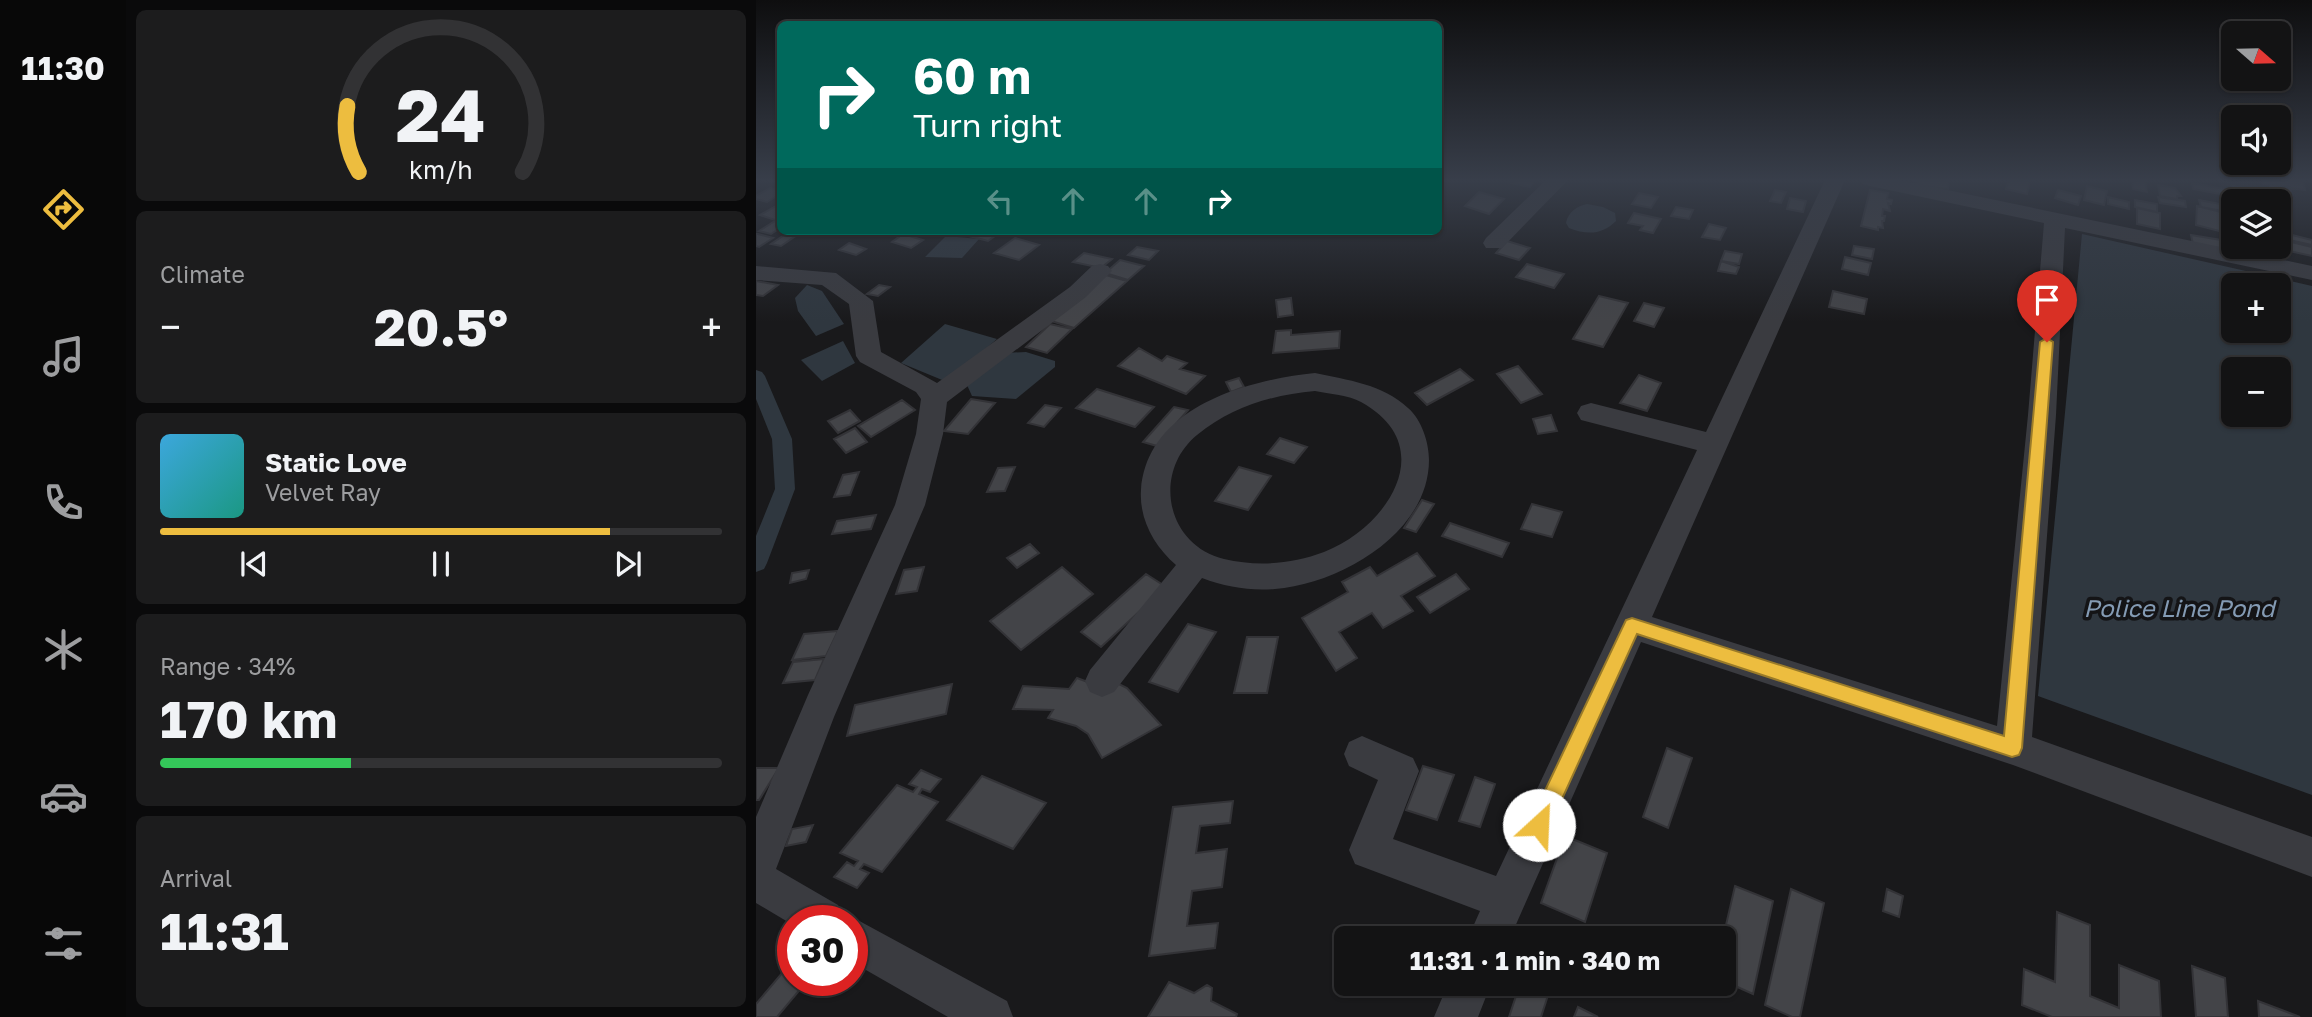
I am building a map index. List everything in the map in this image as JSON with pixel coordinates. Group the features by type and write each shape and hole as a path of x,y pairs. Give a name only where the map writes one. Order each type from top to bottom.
{"street":[{"path":"1494,243 1510,227"},
{"path":"1494,926 1813,227"},
{"path":"2012,748 2042,415 2055,227"},
{"path":"2091,227 2312,273"},
{"path":"934,398 1079,292 1100,271"},
{"path":"756,273 828,278 850,293 860,301 869,356 925,386 934,398 932,431 904,521 834,675 761,852 756,871"},
{"path":"1315,382 1342,385 1366,393 1380,400 1403,420 1416,452 1416,474 1412,490 1394,520 1363,547 1323,567 1278,576 1234,575 1197,562 1170,540 1159,519 1155,497 1159,474 1169,452 1180,438 1207,414 1259,389 1315,382"},
{"path":"1591,413 1714,444"},
{"path":"1102,681 1197,562"},
{"path":"1632,625 2012,748 2312,857"},
{"path":"1362,754 1400,771 1369,850 1505,900"},
{"path":"756,880 798,905"},
{"path":"868,947 990,1017"},
{"path":"1456,1017 1465,996"}],"water":[{"path":"1569,227 1608,227 1594,232"},
{"name":"Police Line Pond","path":"2082,234 2254,273 2221,273 2221,343 2291,343 2291,281 2312,286 2312,795 2038,696"},
{"path":"946,236 979,239 962,258 925,257"},
{"path":"807,285 822,291 844,324 816,336 798,311 795,298"},
{"path":"945,324 997,339 947,382 901,363"},
{"path":"843,341 855,363 822,381 801,360"},
{"path":"1026,352 1055,361 1055,367 1016,399 972,396 967,385 1004,353"}],"building":[{"path":"765,227 777,227 771,234 759,231"},
{"path":"1642,227 1656,227 1653,233 1640,230"},
{"path":"1707,227 1726,228 1720,240 1702,237"},
{"path":"2206,227 2221,227 2221,231"},
{"path":"756,234 773,238 759,247 756,246"},
{"path":"784,235 797,235 781,246 771,244"},
{"path":"902,235 923,240 911,248 892,242"},
{"path":"971,235 996,235 988,241"},
{"path":"2191,235 2221,240 2221,249 2193,244"},
{"path":"2291,235 2312,240 2312,245 2291,240"},
{"path":"1015,238 1039,245 1019,260 994,253"},
{"path":"1507,241 1530,248 1519,260 1496,253"},
{"path":"2291,242 2312,247 2312,256 2291,251"},
{"path":"849,243 866,249 856,255 839,250"},
{"path":"1854,246 1874,249 1872,259 1852,255"},
{"path":"1137,247 1158,251 1149,260 1128,255"},
{"path":"1725,251 1742,254 1739,264 1721,261"},
{"path":"1084,253 1112,259 1101,268 1073,262"},
{"path":"1845,257 1871,263 1868,275 1842,269"},
{"path":"1120,260 1144,266 1128,280 1105,273"},
{"path":"1721,261 1739,267 1736,274 1718,271"},
{"path":"1527,264 1564,274 1554,288 1516,277"},
{"path":"1106,275 1127,281 1074,328 1051,321"},
{"path":"756,281 778,285 763,296 756,295"},
{"path":"879,285 890,287 878,296 867,294"},
{"path":"1833,291 1867,299 1864,314 1829,307"},
{"path":"1599,296 1628,303 1603,347 1573,339"},
{"path":"1291,298 1293,315 1278,317 1276,300"},
{"path":"1644,303 1664,308 1654,327 1634,321"},
{"path":"1050,324 1072,329 1047,353 1026,347"},
{"path":"1291,330 1291,335 1340,331 1339,348 1273,353 1276,331"},
{"path":"1139,348 1162,361 1167,356 1187,363 1180,369 1205,376 1186,394 1118,366"},
{"path":"1518,366 1542,394 1521,403 1497,374"},
{"path":"1460,369 1473,380 1427,405 1415,393"},
{"path":"1639,375 1661,383 1647,411 1620,403"},
{"path":"1239,378 1244,387 1231,392 1226,382"},
{"path":"1097,389 1154,407 1135,427 1076,408"},
{"path":"971,399 995,403 968,434 944,431"},
{"path":"902,400 915,410 871,437 858,426"},
{"path":"1045,405 1061,408 1044,427 1028,423"},
{"path":"1174,407 1188,410 1157,446 1143,442"},
{"path":"850,410 860,421 838,433 828,421"},
{"path":"1551,415 1557,431 1538,434 1533,419"},
{"path":"855,428 867,442 846,453 834,439"},
{"path":"1280,438 1307,447 1294,463 1267,454"},
{"path":"1015,467 1005,491 987,492 998,468"},
{"path":"1239,467 1271,476 1248,510 1215,501"},
{"path":"859,472 850,495 834,497 843,475"},
{"path":"1422,500 1434,504 1416,532 1404,528"},
{"path":"1532,504 1562,512 1552,537 1521,529"},
{"path":"876,515 871,529 832,534 837,521"},
{"path":"1450,523 1509,543 1502,557 1442,536"},
{"path":"1030,544 1039,553 1017,568 1007,558"},
{"path":"1417,553 1435,576 1401,596 1413,611 1383,628 1372,613 1339,632 1357,658 1336,671 1302,618 1348,592 1342,582 1370,567 1377,576"},
{"path":"924,567 917,591 896,594 904,570"},
{"path":"1062,567 1093,594 1021,650 990,621"},
{"path":"809,570 806,579 790,583 792,573"},
{"path":"1146,574 1166,587 1101,647 1081,632"},
{"path":"1456,574 1469,589 1430,613 1417,597"},
{"path":"1188,624 1216,632 1178,692 1149,682"},
{"path":"838,631 826,656 792,660 804,634"},
{"path":"1247,637 1278,637 1267,693 1234,693"},
{"path":"824,659 815,680 783,683 793,662"},
{"path":"1077,678 1109,690 1115,682 1127,688 1161,725 1102,758 1088,734 1076,726 1048,718 1053,710 1013,709 1023,686 1069,689"},
{"path":"952,684 946,714 847,736 855,705"},
{"path":"1667,748 1692,758 1668,828 1643,817"},
{"path":"1423,766 1454,775 1437,820 1406,810"},
{"path":"756,768 779,768 759,800 756,800"},
{"path":"921,770 941,779 930,792 922,789 919,794 938,802 882,872 864,864 860,869 869,873 857,888 834,877 847,862 854,866 858,861 840,853 897,785 913,792 917,787 909,784"},
{"path":"982,776 1046,803 1013,849 947,820"},
{"path":"1475,777 1495,784 1480,827 1459,821"},
{"path":"1233,801 1230,823 1200,826 1196,853 1227,849 1222,887 1192,891 1187,926 1218,923 1215,948 1149,956 1173,807"},
{"path":"813,825 806,842 786,846 792,829"},
{"path":"1565,836 1607,853 1585,922 1541,903"},
{"path":"1735,886 1773,901 1753,994 1736,986 1736,926 1726,926"},
{"path":"1791,889 1824,903 1800,1017 1792,1017 1765,1005"},
{"path":"1887,889 1903,896 1899,917 1883,911"},
{"path":"2057,912 2090,925 2090,996 2119,1008 2119,965 2159,981 2161,1017 2052,1017 2022,1005 2024,969 2055,982"},
{"path":"2192,966 2225,978 2228,1017 2196,1017"},
{"path":"777,979 777,996 795,996 777,1017 756,1017 756,1004"},
{"path":"1169,982 1194,993 1207,985 1212,988 1211,1001 1237,1014 1236,1017 1148,1017"},
{"path":"1516,996 1548,996 1541,1017 1509,1017"},
{"path":"2258,1001 2300,1017 2259,1017"},
{"path":"1578,1007 1598,1017 1574,1017"}],"waterway":[{"path":"756,376 782,439 785,489 756,563"}],"route":[{"path":"1539,825 1632,625 2012,748 2047,342"}]}
